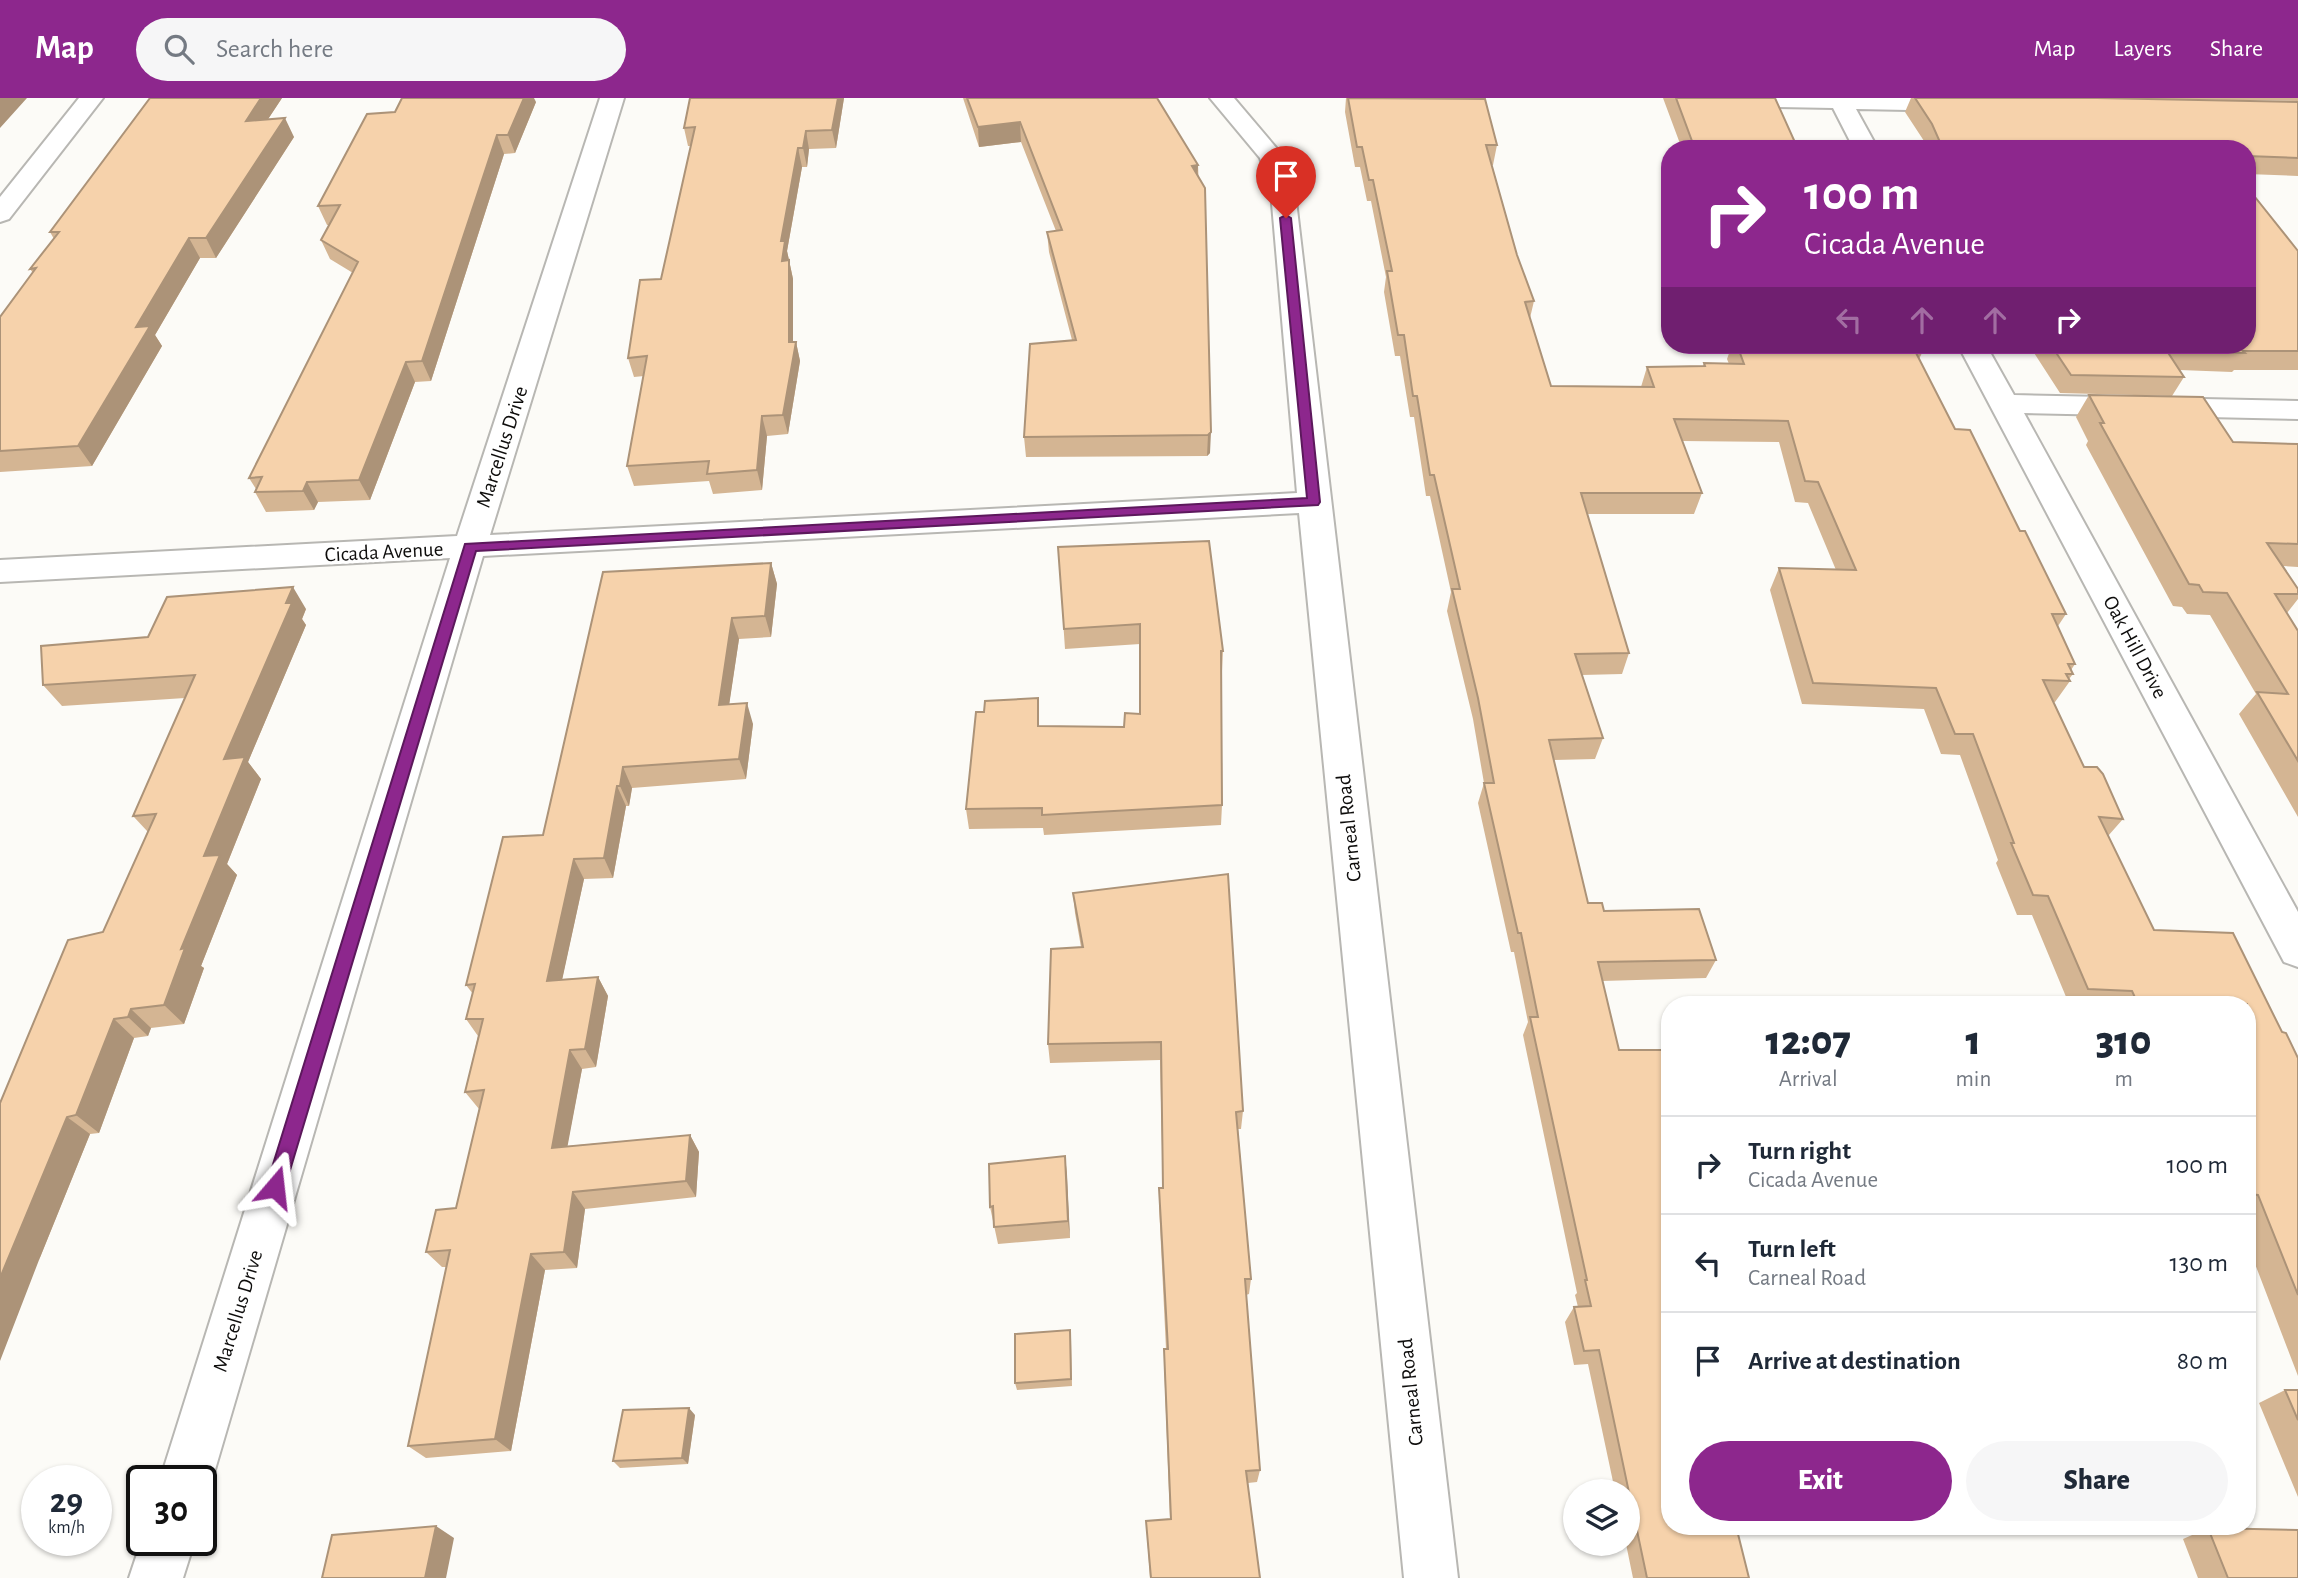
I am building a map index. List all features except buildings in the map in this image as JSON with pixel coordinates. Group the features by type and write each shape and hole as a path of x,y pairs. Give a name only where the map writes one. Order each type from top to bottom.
{"street":[{"path":"0,214 92,98"},
{"name":"Marcellus Drive","path":"191,1465 470,547 612,98"},
{"name":"Carneal Road","path":"1222,98 1272,157 1279,172 1431,1578"},
{"path":"1684,98 1980,104"},
{"path":"1840,100 1861,140"},
{"name":"Oak Hill Drive","path":"1977,354 2295,938"},
{"path":"2004,404 2298,410"},
{"name":"Cicada Avenue","path":"0,571 1314,502"},
{"path":"156,1578 163,1556"}],"route":[{"path":"275,1187 470,547 1314,502 1286,218"}]}
